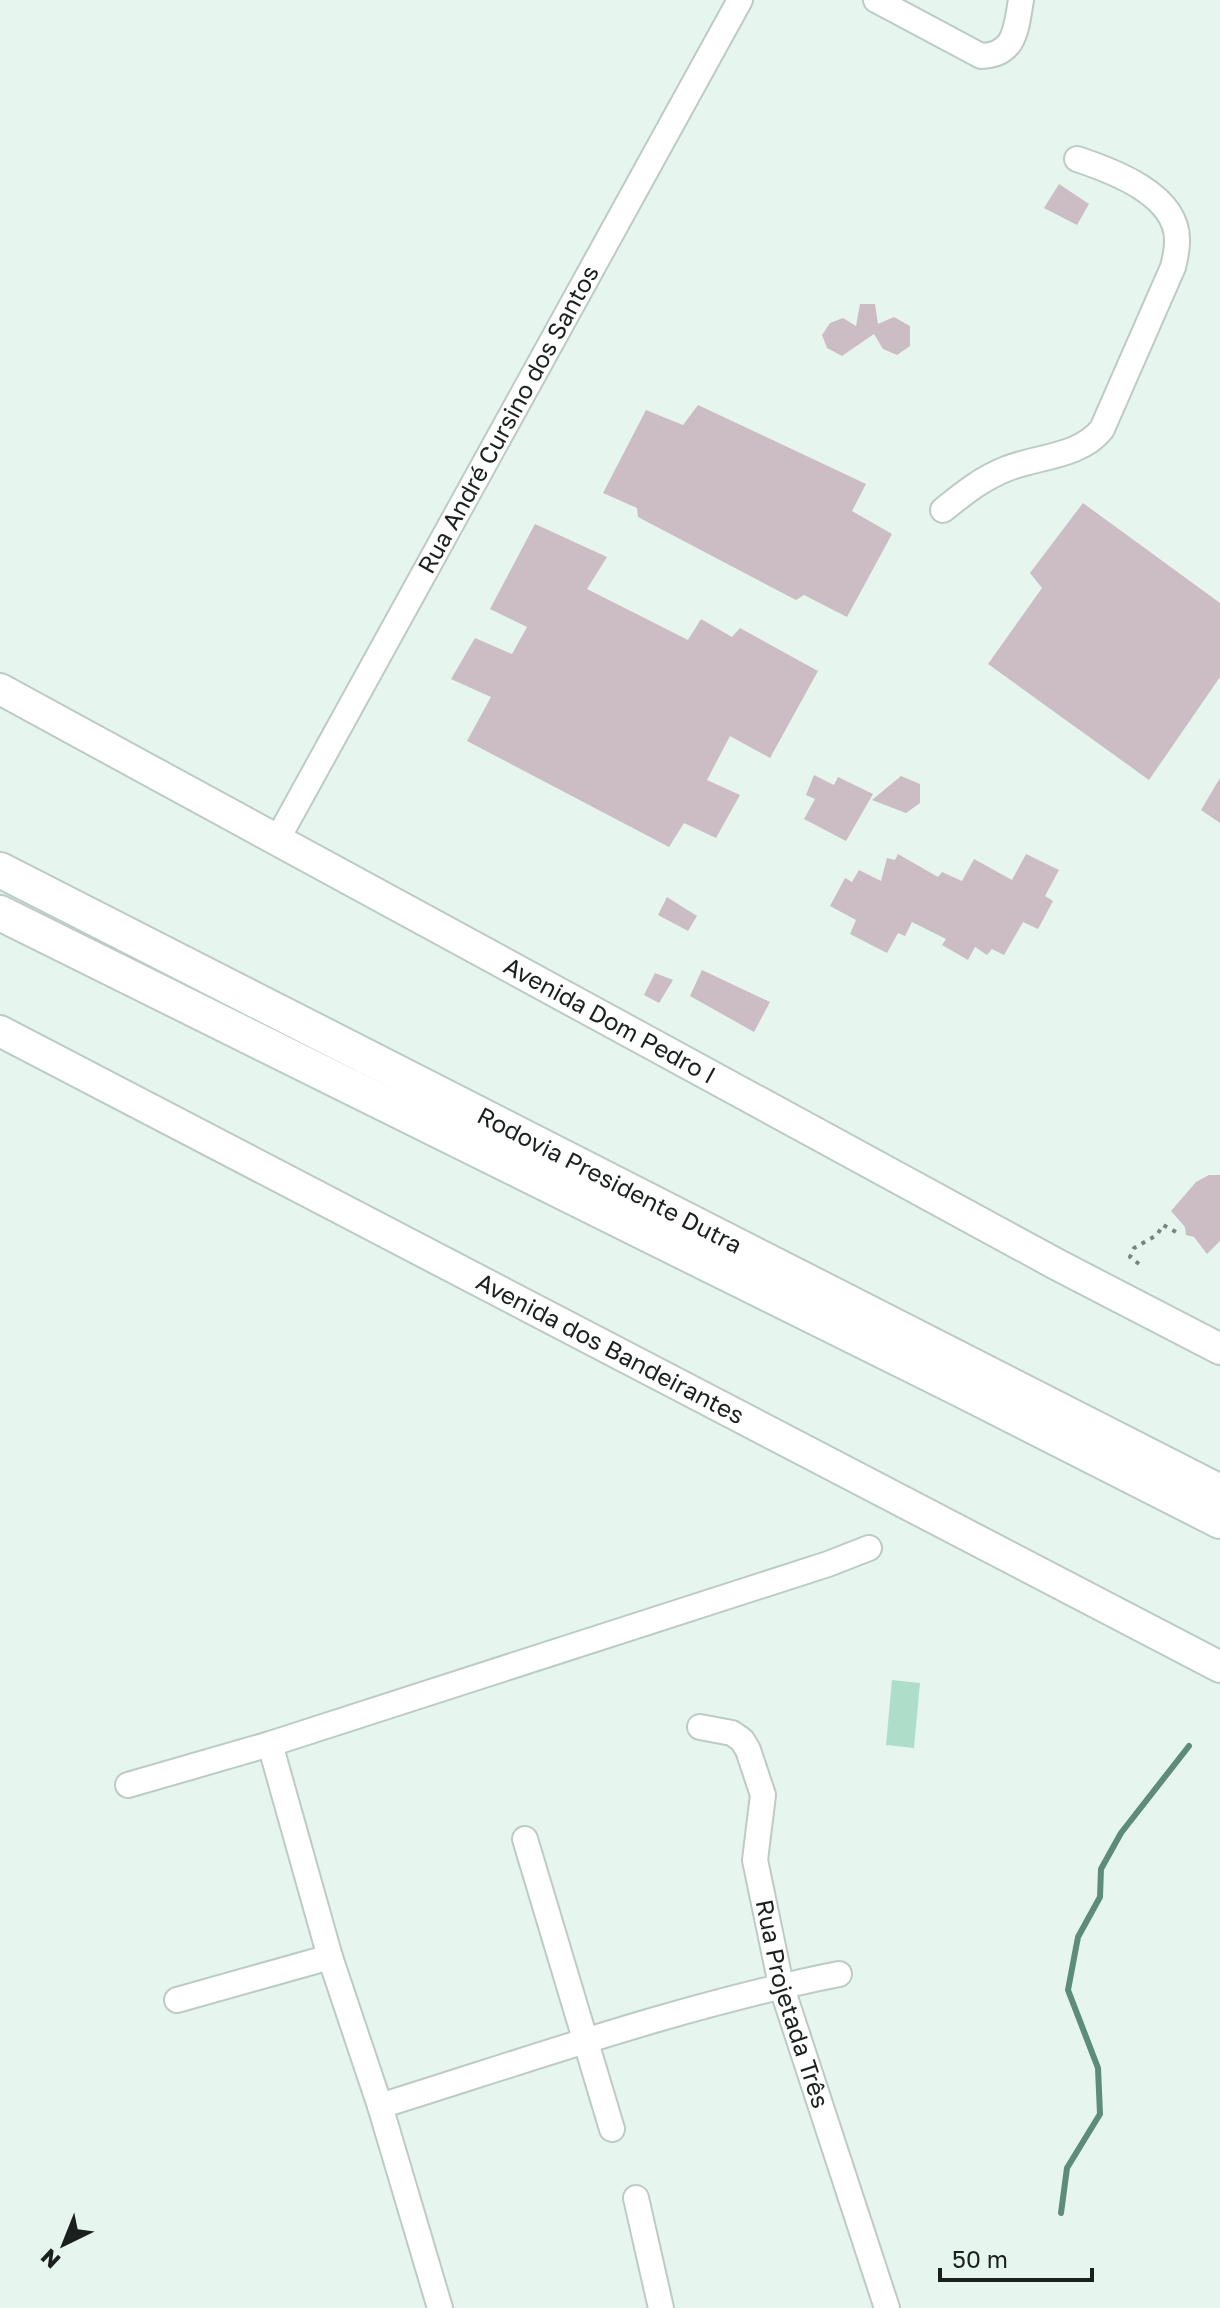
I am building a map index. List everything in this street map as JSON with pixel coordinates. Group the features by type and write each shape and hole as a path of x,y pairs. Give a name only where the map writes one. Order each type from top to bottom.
{"highway":[{"name":"Rodovia Presidente Dutra","path":"0,870 1220,1492"},
{"name":"Rodovia Presidente Dutra","path":"0,913 1220,1521"}],"main road":[{"name":"Avenida Dom Pedro I","path":"0,689 1056,1264 1220,1349"},
{"name":"Avenida dos Bandeirantes","path":"0,1031 1220,1667"}],"street":[{"name":"Rua André Cursino dos Santos","path":"277,840 740,0"},
{"path":"876,0 981,56 995,55 1007,48 1015,33 1021,0"},
{"path":"943,510 977,483 1005,469 1082,448 1093,440 1102,429 1173,267 1178,240 1171,216 1148,191 1118,173 1077,159"},
{"path":"128,1785 270,1744 828,1564 869,1548"},
{"name":"Rua Projetada Três","path":"700,1727 732,1733 742,1740 763,1795 755,1860 781,1985 887,2308"},
{"path":"270,1744 330,1957 380,2106 440,2308"},
{"path":"525,1839 612,2129"},
{"path":"177,2000 330,1957"},
{"path":"380,2106 781,1985 839,1974"},
{"path":"636,2198 661,2308"}],"path":[{"path":"1139,1264 1130,1257 1134,1248 1157,1235 1163,1225 1176,1232"}],"green space":[{"path":"892,1680 920,1683 914,1748 886,1745"}],"building":[{"path":"1059,184 1089,204 1077,225 1044,208"},
{"path":"860,304 875,304 878,324 894,317 910,326 910,346 897,355 883,349 874,334 842,356 827,348 822,335 830,323 843,318 856,326"},
{"path":"698,405 866,484 852,511 892,534 847,617 804,595 796,600 638,517 637,508 603,493 646,410 683,425"},
{"path":"1083,503 1220,603 1220,677 1149,780 988,664 1042,588 1030,573"},
{"path":"535,524 607,557 587,589 688,640 701,619 732,637 740,628 818,671 770,758 730,736 707,780 740,795 716,838 684,823 669,847 467,741 491,697 451,679 475,638 512,654 527,627 490,609"},
{"path":"814,775 834,785 838,777 873,794 846,841 804,819 815,799 806,795"},
{"path":"901,776 920,784 920,803 906,813 872,800"},
{"path":"1220,778 1220,823 1201,810"},
{"path":"898,854 938,877 942,872 962,881 974,859 1012,880 1026,854 1059,870 1045,896 1053,901 1038,929 1023,922 1004,955 992,949 987,955 975,947 968,960 942,945 946,939 912,922 905,936 898,933 887,953 850,934 856,920 830,906 845,878 852,882 859,870 881,881 887,858 895,860"},
{"path":"667,897 697,916 688,931 658,915"},
{"path":"702,970 770,1002 754,1032 690,996"},
{"path":"655,973 673,980 659,1003 644,995"},
{"path":"1209,1175 1220,1175 1220,1241 1207,1254 1194,1237 1186,1235 1185,1227 1171,1211 1196,1182"}],"waterway":[{"path":"1061,2213 1067,2168 1100,2114 1098,2068 1068,1990 1078,1937 1100,1897 1101,1869 1121,1833 1189,1746"}]}
